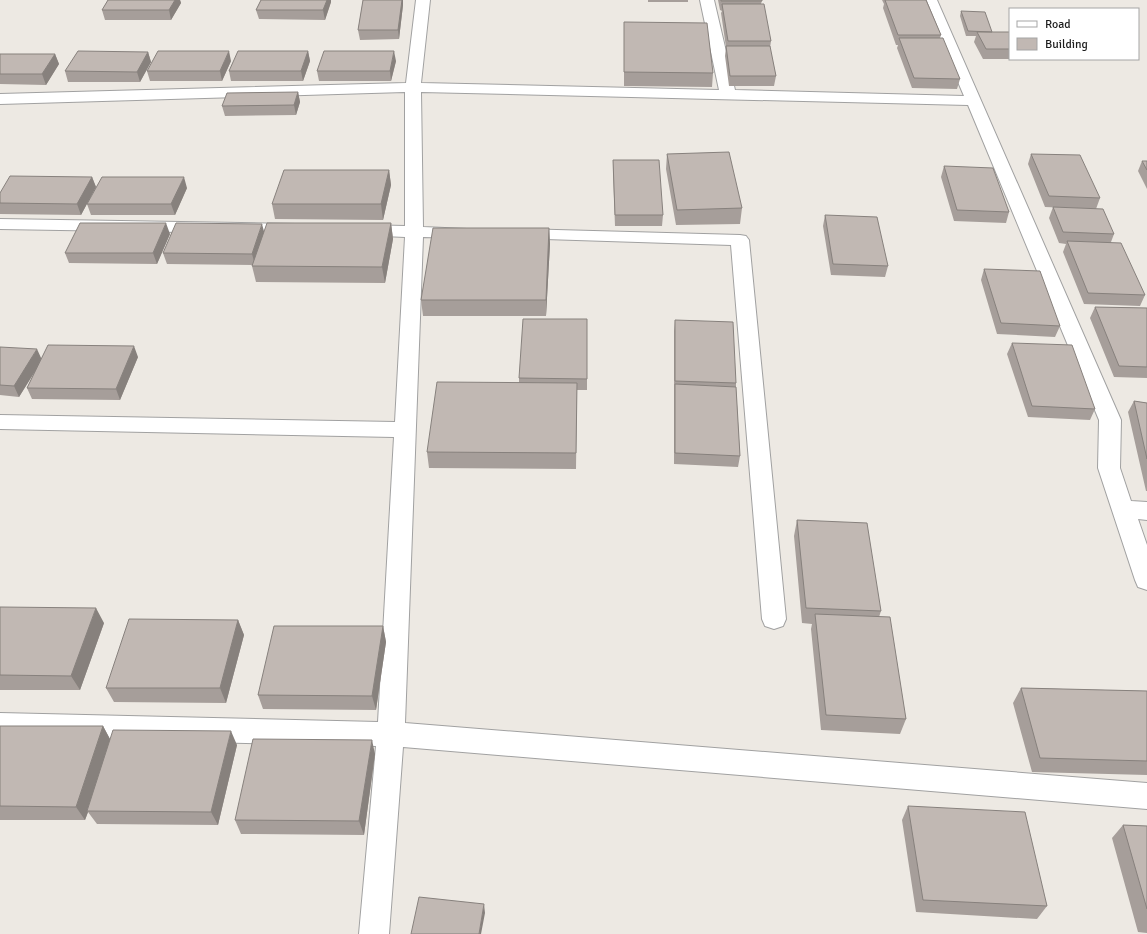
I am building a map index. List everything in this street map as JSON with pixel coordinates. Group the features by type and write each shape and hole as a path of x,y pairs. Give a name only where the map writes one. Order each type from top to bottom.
{"street":[{"path":"374,934 391,734 414,231 413,87 422,0"},
{"path":"707,0 728,95"},
{"path":"930,0 1110,420 1109,468 1147,580"},
{"path":"0,99 413,87 973,101"},
{"path":"0,224 311,230"},
{"path":"342,230 478,233"},
{"path":"502,234 740,240 774,619"},
{"path":"0,422 406,430"},
{"path":"1122,508 1147,511"},
{"path":"0,725 391,734 1147,796"}],"building":[{"path":"108,0 175,0 169,10 102,10"},
{"path":"261,0 327,0 323,10 256,10"},
{"path":"363,0 402,0 398,30 358,30"},
{"path":"762,0 762,1 721,1"},
{"path":"885,0 926,0 941,35 898,35"},
{"path":"722,4 764,4 771,41 728,41"},
{"path":"961,11 985,12 992,32 968,31"},
{"path":"624,22 707,23 713,73 624,72"},
{"path":"977,32 1009,32 1009,49 986,49"},
{"path":"899,38 943,38 960,79 914,78"},
{"path":"726,46 770,46 776,76 730,76"},
{"path":"78,51 148,52 137,72 65,71"},
{"path":"158,51 229,51 220,71 147,71"},
{"path":"238,51 308,51 301,71 229,71"},
{"path":"324,51 394,51 390,71 317,71"},
{"path":"0,54 55,54 42,74 0,74"},
{"path":"298,92 294,105 222,106 227,93"},
{"path":"729,152 742,208 677,210 667,154"},
{"path":"1031,154 1080,155 1100,198 1049,196"},
{"path":"613,160 659,160 663,215 615,215"},
{"path":"1142,161 1147,161 1147,170"},
{"path":"944,166 993,168 1009,212 957,210"},
{"path":"284,170 389,170 381,204 272,204"},
{"path":"10,176 92,177 77,204 0,203 0,193"},
{"path":"102,177 184,177 171,204 87,204"},
{"path":"1053,207 1103,209 1114,234 1063,232"},
{"path":"825,215 877,217 888,266 833,264"},
{"path":"80,223 166,223 153,253 65,253"},
{"path":"176,223 262,224 252,254 163,253"},
{"path":"267,223 391,223 382,267 252,266"},
{"path":"433,228 549,228 546,300 421,300"},
{"path":"1067,241 1121,243 1145,295 1088,293"},
{"path":"984,269 1040,271 1060,326 1001,323"},
{"path":"1095,307 1147,308 1147,367 1119,366"},
{"path":"523,319 587,319 587,379 519,378"},
{"path":"675,320 733,322 736,383 675,381"},
{"path":"1012,343 1072,345 1095,409 1032,406"},
{"path":"48,345 134,346 116,389 27,388"},
{"path":"0,347 37,349 14,386 0,385"},
{"path":"437,382 577,383 576,453 427,452"},
{"path":"675,384 736,387 740,456 675,453"},
{"path":"1134,401 1147,403 1147,459"},
{"path":"797,520 867,523 881,611 806,608"},
{"path":"0,607 96,608 71,676 0,675"},
{"path":"815,614 890,617 906,719 826,715"},
{"path":"129,619 238,620 220,688 106,688"},
{"path":"274,626 383,626 372,696 258,695"},
{"path":"1021,688 1147,691 1147,761 1040,758"},
{"path":"0,726 103,726 76,807 0,806"},
{"path":"113,730 231,731 211,812 87,811"},
{"path":"253,739 372,740 359,821 235,820"},
{"path":"908,806 1025,812 1047,906 923,900"},
{"path":"1123,825 1147,826 1147,909"},
{"path":"419,897 484,904 479,934 411,934"}]}
